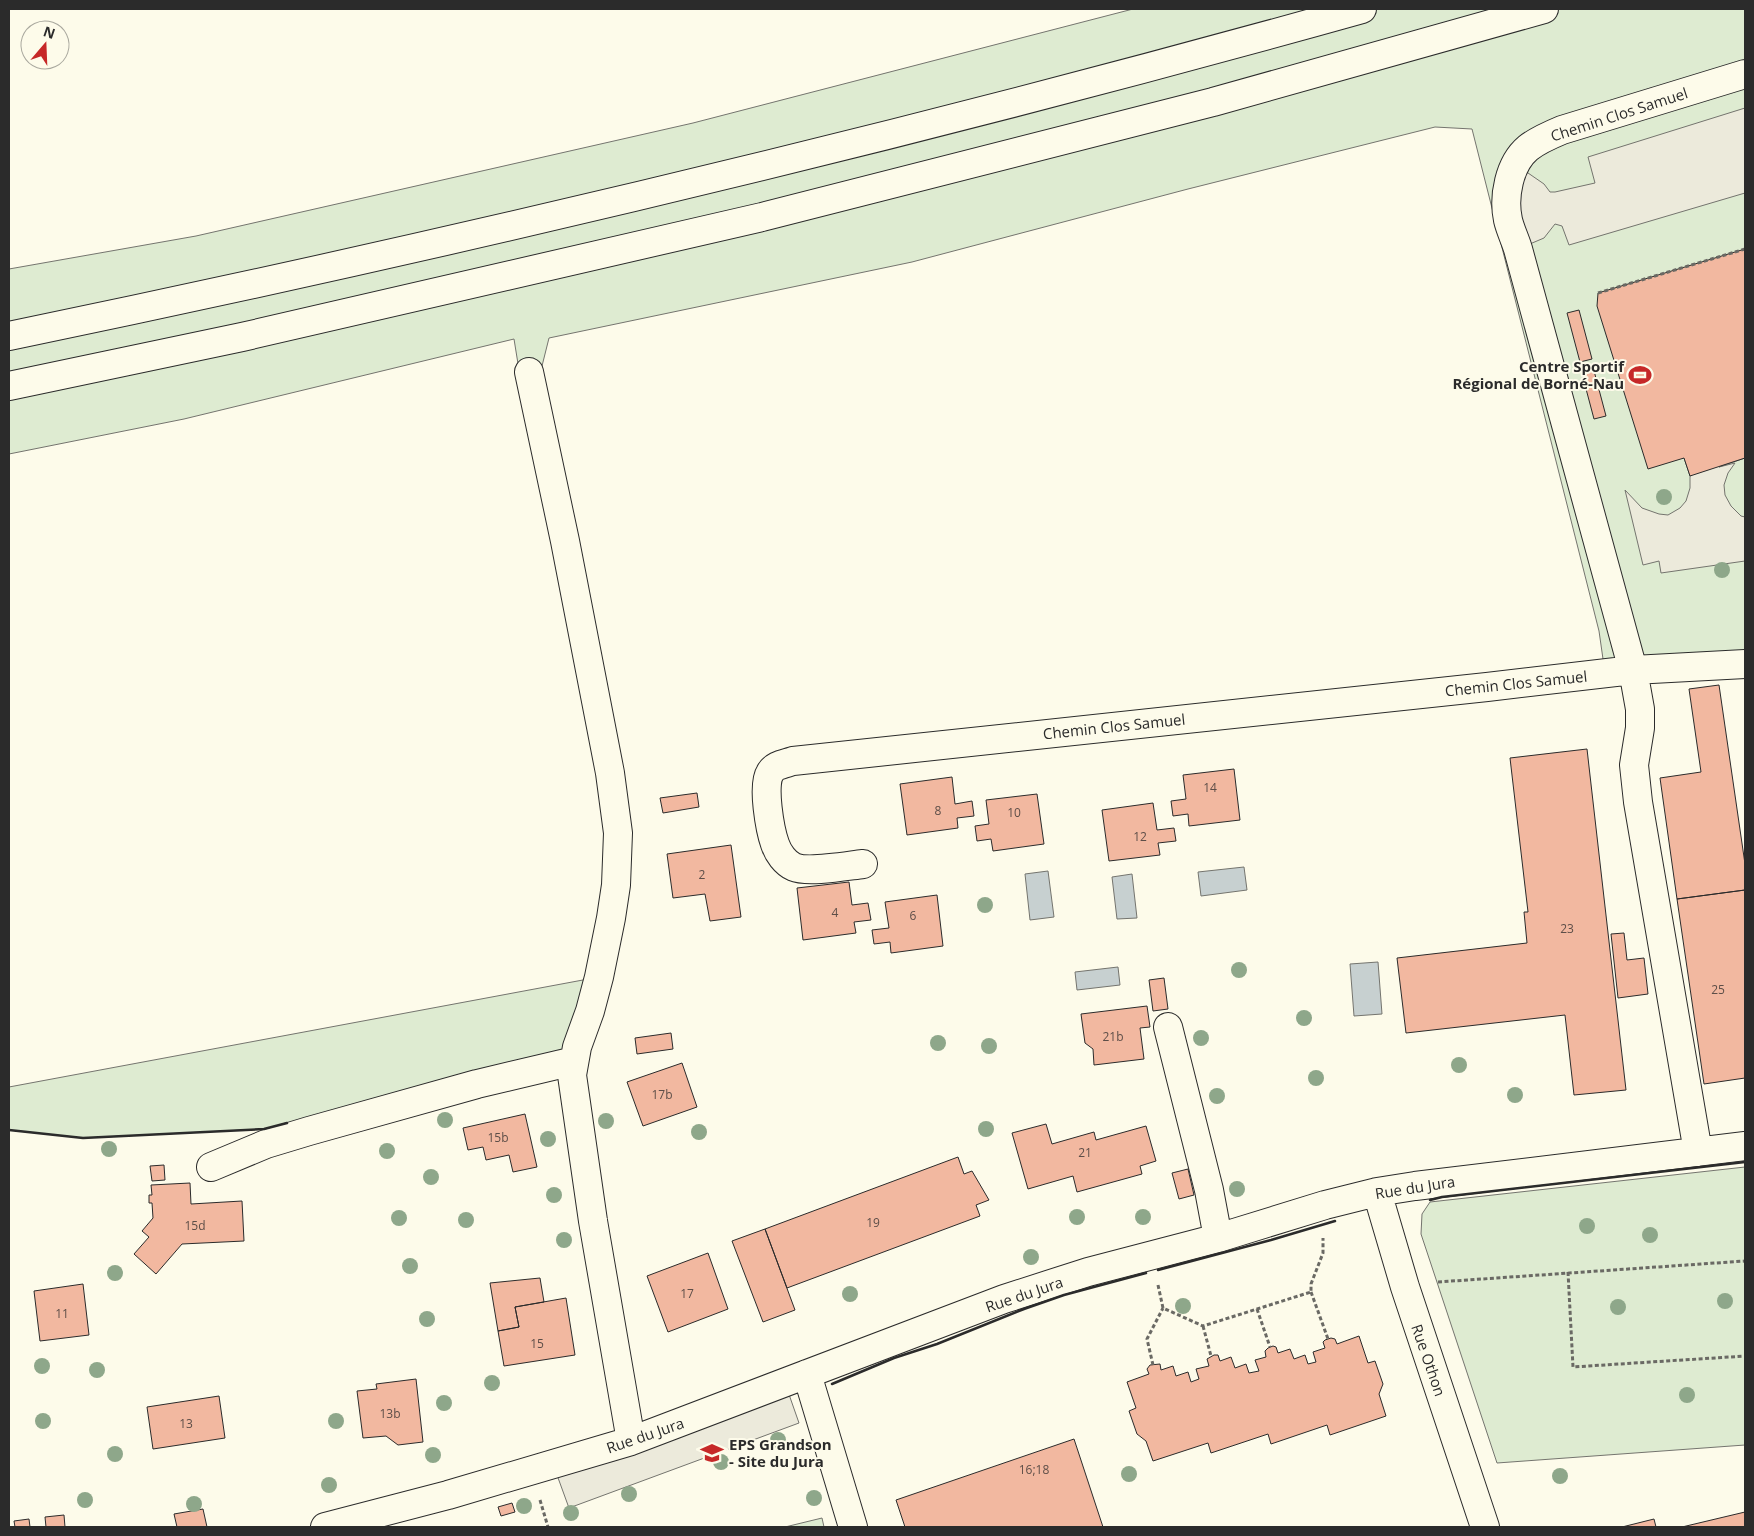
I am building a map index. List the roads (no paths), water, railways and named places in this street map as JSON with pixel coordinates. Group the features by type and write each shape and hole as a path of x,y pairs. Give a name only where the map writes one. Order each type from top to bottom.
{"main road":[{"path":"9,336 235,289 728,175 1176,61 1362,9"},
{"path":"9,386 251,335 762,217 1213,102 1544,9"},
{"name":"Chemin Clos Samuel","path":"1633,670 1518,249 1507,219 1506,198 1515,164 1527,149 1540,140 1562,130 1745,74"},
{"path":"529,372 609,764 618,833 616,885 608,933 590,1011 574,1061 572,1075 573,1093 631,1441"},
{"name":"Chemin Clos Samuel","path":"863,864 803,870 788,864 774,844 766,796 765,784 768,775 774,767 793,761 1633,670 1745,664"},
{"path":"1633,670 1640,709 1640,728 1634,765 1638,802 1698,1152"},
{"path":"1168,1027 1209,1190 1218,1238"},
{"path":"211,1167 266,1144 308,1130 477,1084 574,1061"},
{"name":"Rue du Jura","path":"325,1527 448,1495 631,1441 1004,1299 1088,1272 1218,1238 1325,1205 1377,1192 1415,1186 1745,1146"},
{"name":"Rue Othon","path":"1377,1192 1405,1288 1485,1527"},
{"path":"807,1374 853,1527"}],"place":[{"name":"Centre Sportif Régional de Borné-Nau","path":"1640,375"},
{"name":"EPS Grandson - Site du Jura","path":"712,1453"}]}
